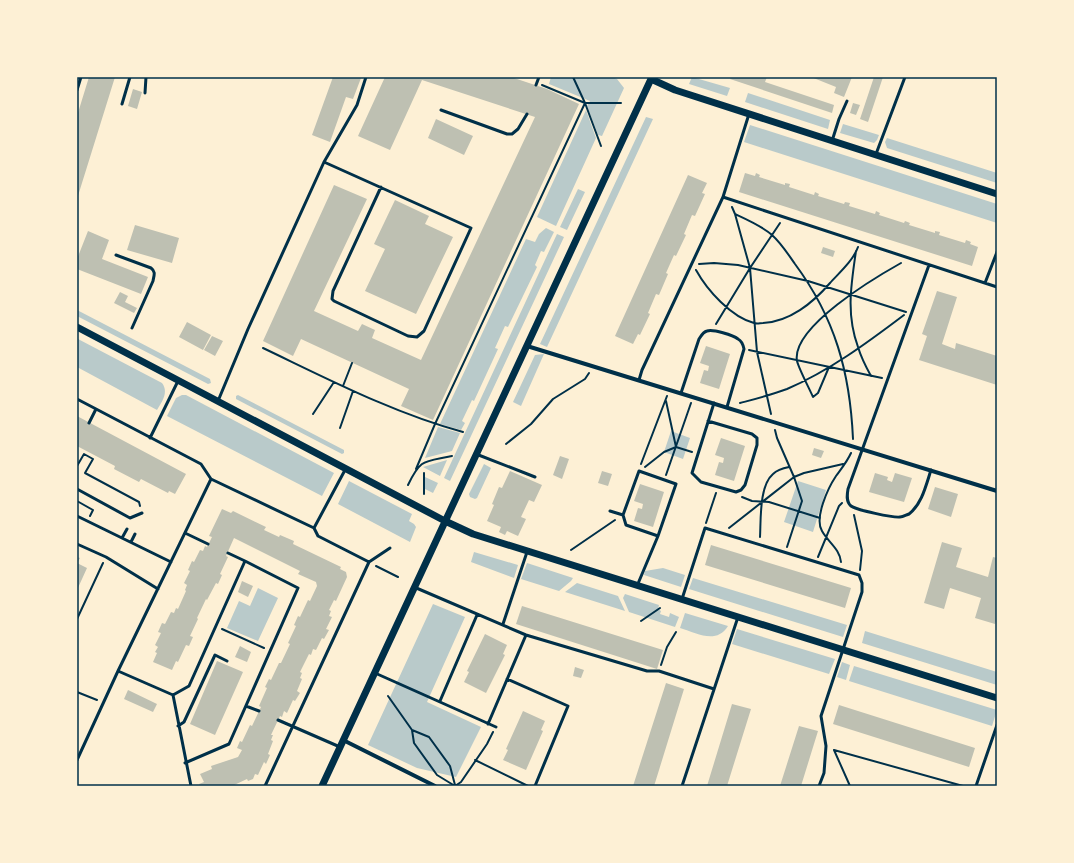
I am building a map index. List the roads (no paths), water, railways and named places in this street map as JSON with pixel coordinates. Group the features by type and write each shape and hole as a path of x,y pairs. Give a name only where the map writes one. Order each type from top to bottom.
{"street":[{"path":"322,786 650,78 675,90 997,194"},
{"path":"77,327 445,521 473,534 997,698"},
{"path":"526,346 997,491"},
{"path":"341,744 435,786"}],"lane":[{"path":"77,90 81,77"},
{"path":"122,104 130,77"},
{"path":"145,93 146,77"},
{"path":"218,401 248,329 324,162 357,105 366,77"},
{"path":"537,84 539,77"},
{"path":"876,155 904,77"},
{"path":"832,141 847,101"},
{"path":"441,110 508,134 512,134 518,129 526,114"},
{"path":"639,380 642,370 723,197 749,114"},
{"path":"324,162 381,187 471,228 424,331 417,337 408,336 334,301 332,297 381,187"},
{"path":"723,197 997,287"},
{"path":"985,283 997,252"},
{"path":"116,255 154,270 153,281 132,328"},
{"path":"929,265 848,489 847,499 851,506 861,510 889,516 899,517 907,515 915,508 922,498 931,470"},
{"path":"681,393 698,340 706,331 713,330 736,338 742,342 744,349 727,407"},
{"path":"150,438 179,380"},
{"path":"77,399 201,464 211,478 314,528 318,536 369,562"},
{"path":"708,421 752,434 757,438 757,445 745,485 741,490 736,492 700,482 692,473 708,421 714,403"},
{"path":"89,423 96,409"},
{"path":"476,454 535,477"},
{"path":"314,528 346,468"},
{"path":"637,586 658,536 676,484 639,471 623,515 626,524 658,536"},
{"path":"77,760 211,478"},
{"path":"77,489 130,518 142,513"},
{"path":"610,511 623,515"},
{"path":"77,516 171,562"},
{"path":"682,600 705,528 859,575 862,583 862,592 821,716 826,746 824,773 819,786"},
{"path":"122,538 127,529"},
{"path":"185,533 208,544"},
{"path":"131,542 135,534"},
{"path":"77,544 106,557 158,589"},
{"path":"265,786 369,562 390,548"},
{"path":"503,624 527,552"},
{"path":"186,763 229,744 298,588 228,553"},
{"path":"173,695 189,686 245,561"},
{"path":"414,587 526,635 646,671 659,671 714,689"},
{"path":"440,701 477,614"},
{"path":"682,786 738,617"},
{"path":"488,724 526,635"},
{"path":"178,726 184,722 215,655 227,661"},
{"path":"118,671 173,695"},
{"path":"374,673 496,727"},
{"path":"508,679 568,706 535,786"},
{"path":"173,695 191,786"},
{"path":"246,706 259,711"},
{"path":"278,720 341,744"},
{"path":"976,786 997,725"}]}
